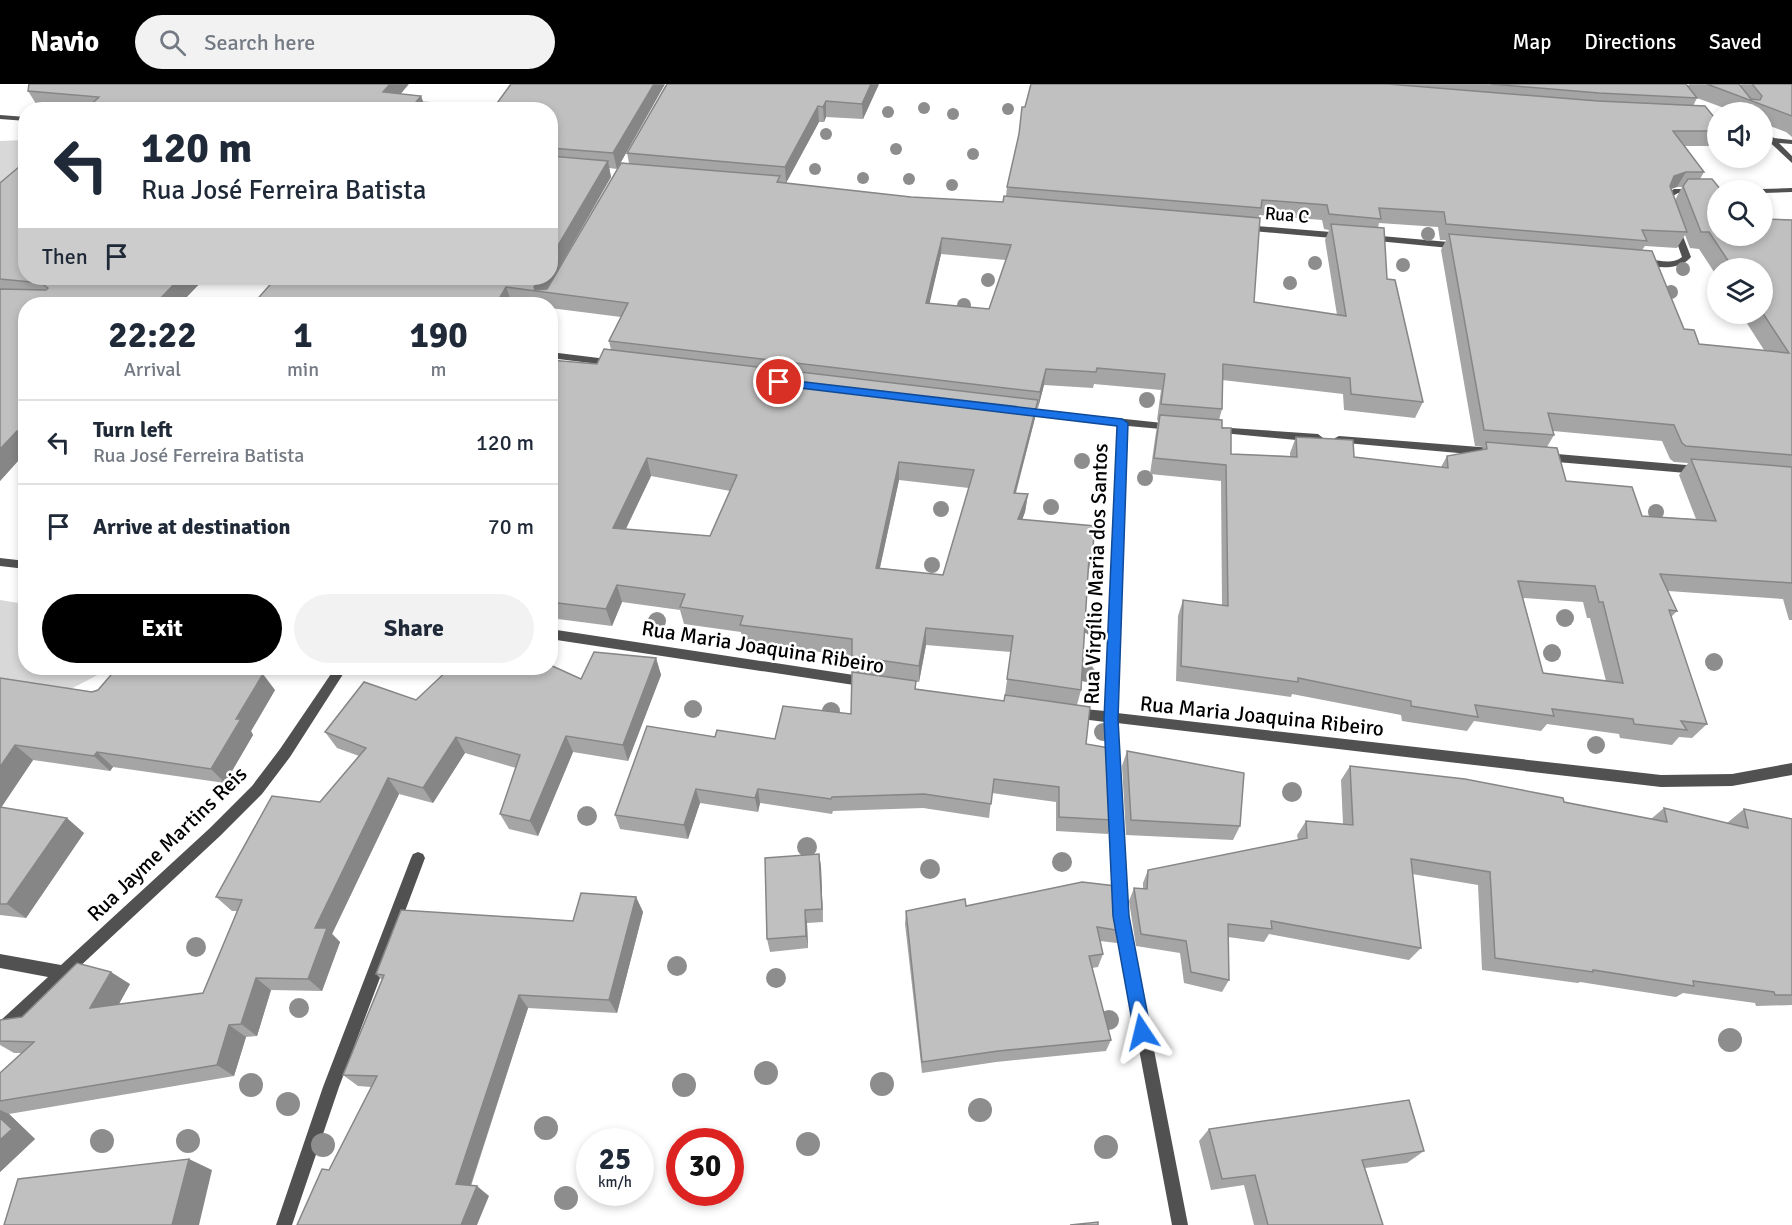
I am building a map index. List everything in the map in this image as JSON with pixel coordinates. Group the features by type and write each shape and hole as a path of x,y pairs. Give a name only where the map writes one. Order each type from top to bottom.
{"street":[{"path":"0,117 18,118"},
{"path":"1773,140 1792,142"},
{"path":"1773,141 1792,161"},
{"path":"1773,191 1792,190"},
{"path":"1637,262 1672,265 1683,262 1687,257 1667,202 1669,195 1677,191 1707,191"},
{"name":"Rua C","path":"1235,227 1353,237"},
{"path":"1365,238 1471,247"},
{"path":"558,356 621,363"},
{"path":"1006,409 1182,428"},
{"name":"Rua Virgílio Maria dos Santos","path":"1122,423 1111,719 1121,916 1180,1225"},
{"path":"1206,430 1503,453"},
{"path":"1538,456 1711,471"},
{"path":"0,562 18,564"},
{"name":"Rua Maria Joaquina Ribeiro","path":"558,635 878,684"},
{"name":"Rua Jayme Martins Reis","path":"0,1031 215,832 257,790 285,753 336,675"},
{"name":"Rua Maria Joaquina Ribeiro","path":"1065,712 1660,781 1732,780 1792,769"},
{"path":"284,1225 331,1087 418,858"},
{"path":"0,961 62,972"}],"shaded area":[{"path":"18,140 18,202 0,219 0,141"},
{"path":"0,600 18,603 18,675 98,675 38,706 0,709"}],"building":[{"path":"29,84 390,84 383,92 421,96 416,102 94,102 99,97 28,91"},
{"path":"511,84 654,84 613,153 558,149 558,102 498,102"},
{"path":"667,84 871,84 862,104 826,101 823,107 818,106 785,167 627,153"},
{"path":"1031,84 1388,84 1598,101 1705,106 1707,131 1673,131 1704,172 1686,172 1674,176 1670,186 1687,232 1642,230 1647,241 1446,224 1444,212 1379,208 1381,219 1329,214 1327,205 1262,200 1261,208 1007,187 1019,134 1022,107 1025,107"},
{"path":"1491,84 1686,84 1697,98 1599,93"},
{"path":"1707,84 1739,84 1751,99 1760,100 1762,96 1752,84 1792,84 1792,116 1773,109 1773,102 1755,102"},
{"path":"558,157 608,161 558,245"},
{"path":"621,163 780,176 777,182 911,197 1003,202 1004,196 1260,218 1254,302 1346,316 1331,224 1384,228 1387,279 1395,280 1423,402 1351,394 1350,378 1223,364 1222,409 1161,404 1165,374 1097,368 1096,372 1046,369 1040,392 609,341 628,303 506,287 500,297 259,297 270,285 535,285 535,290 547,289 549,285 558,285 558,270","holes":["942,238 1011,245 989,309 926,303"]},
{"path":"18,168 18,281 0,279 0,183"},
{"path":"1688,179 1713,180 1707,180 1707,232 1701,232 1683,186"},
{"path":"1773,219 1792,220 1792,455 1686,446 1682,443 1674,425 1548,413 1554,435 1484,430 1449,234 1652,251 1684,329 1694,330 1699,344 1789,353 1770,324 1773,324 1773,258 1726,258 1718,246 1773,246"},
{"path":"44,285 173,285 162,297 18,297 18,431 0,449 0,289 46,290 48,288"},
{"path":"604,349 1038,400 1014,493 1028,494 1018,519 1095,526 1092,557 1089,557 1081,690 1007,679 1013,636 926,628 919,666 852,656 852,639 740,625 743,616 680,607 685,594 617,585 606,609 558,603 558,361 597,364","holes":["647,458 737,475 710,536 613,528","899,462 974,470 943,575 876,568"]},
{"path":"1160,415 1222,420 1222,428 1231,428 1231,454 1297,457 1296,437 1353,440 1354,457 1448,468 1447,456 1487,449 1486,442 1557,448 1566,481 1632,487 1642,516 1716,521 1691,459 1792,467 1792,583 1660,574 1677,611 1669,610 1707,724 1681,721 1687,730 1634,724 1633,719 1552,709 1554,716 1475,705 1478,717 1411,706 1411,701 1298,678 1298,682 1181,666 1183,600 1228,606 1226,465 1154,458","holes":["1518,581 1595,586 1599,602 1603,602 1623,683 1543,673"]},
{"path":"594,652 656,658 623,745 566,736 530,821 500,814 520,755 456,737 423,788 388,778 315,928 327,928 308,979 256,978 241,1024 229,1025 217,1065 0,1101 0,1073 34,1042 0,1041 0,1020 22,1017 77,963 111,972 90,1008 203,993 242,900 216,897 272,796 320,802 366,748 325,732 364,682 416,700 443,675 558,675 558,669 581,679"},
{"path":"852,672 916,681 915,689 1004,701 1005,695 1090,707 1086,744 1109,748 1112,820 1059,817 1059,787 994,779 991,804 924,794 832,797 831,799 758,789 755,798 696,789 684,825 615,815 647,726 715,737 717,730 775,739 783,706 851,714"},
{"path":"111,675 262,675 236,719 241,719 211,769 97,752 94,756 15,745 0,767 0,678 92,692 98,690"},
{"path":"1127,751 1244,773 1240,826 1131,820"},
{"path":"1350,766 1465,779 1563,798 1564,802 1667,822 1664,808 1748,828 1744,809 1792,819 1792,995 1775,995 1774,992 1693,981 1694,986 1495,958 1490,872 1411,859 1421,948 1271,921 1272,929 1228,924 1229,980 1191,972 1186,941 1141,934 1134,888 1147,889 1148,870 1307,838 1306,821 1353,825"},
{"path":"0,807 67,818 7,904 0,904"},
{"path":"819,854 822,909 805,910 806,936 767,939 765,858"},
{"path":"1082,882 1116,886 1122,931 1097,927 1103,954 1089,956 1111,1040 998,1051 922,1062 906,911 965,899 966,906"},
{"path":"581,893 636,897 609,1000 519,995 456,1184 477,1186 461,1225 297,1225 322,1169 329,1170 377,1076 343,1075 384,975 376,974 401,910 573,921"},
{"path":"1409,1100 1424,1151 1362,1160 1383,1225 1268,1225 1255,1175 1222,1179 1209,1129"},
{"path":"0,1118 12,1129 0,1140"},
{"path":"189,1159 172,1225 4,1225 18,1179"},
{"path":"1098,1222 1098,1225 1070,1225"}],"route":[{"path":"779,382 1122,423 1111,719 1121,916 1142,1032"}]}
